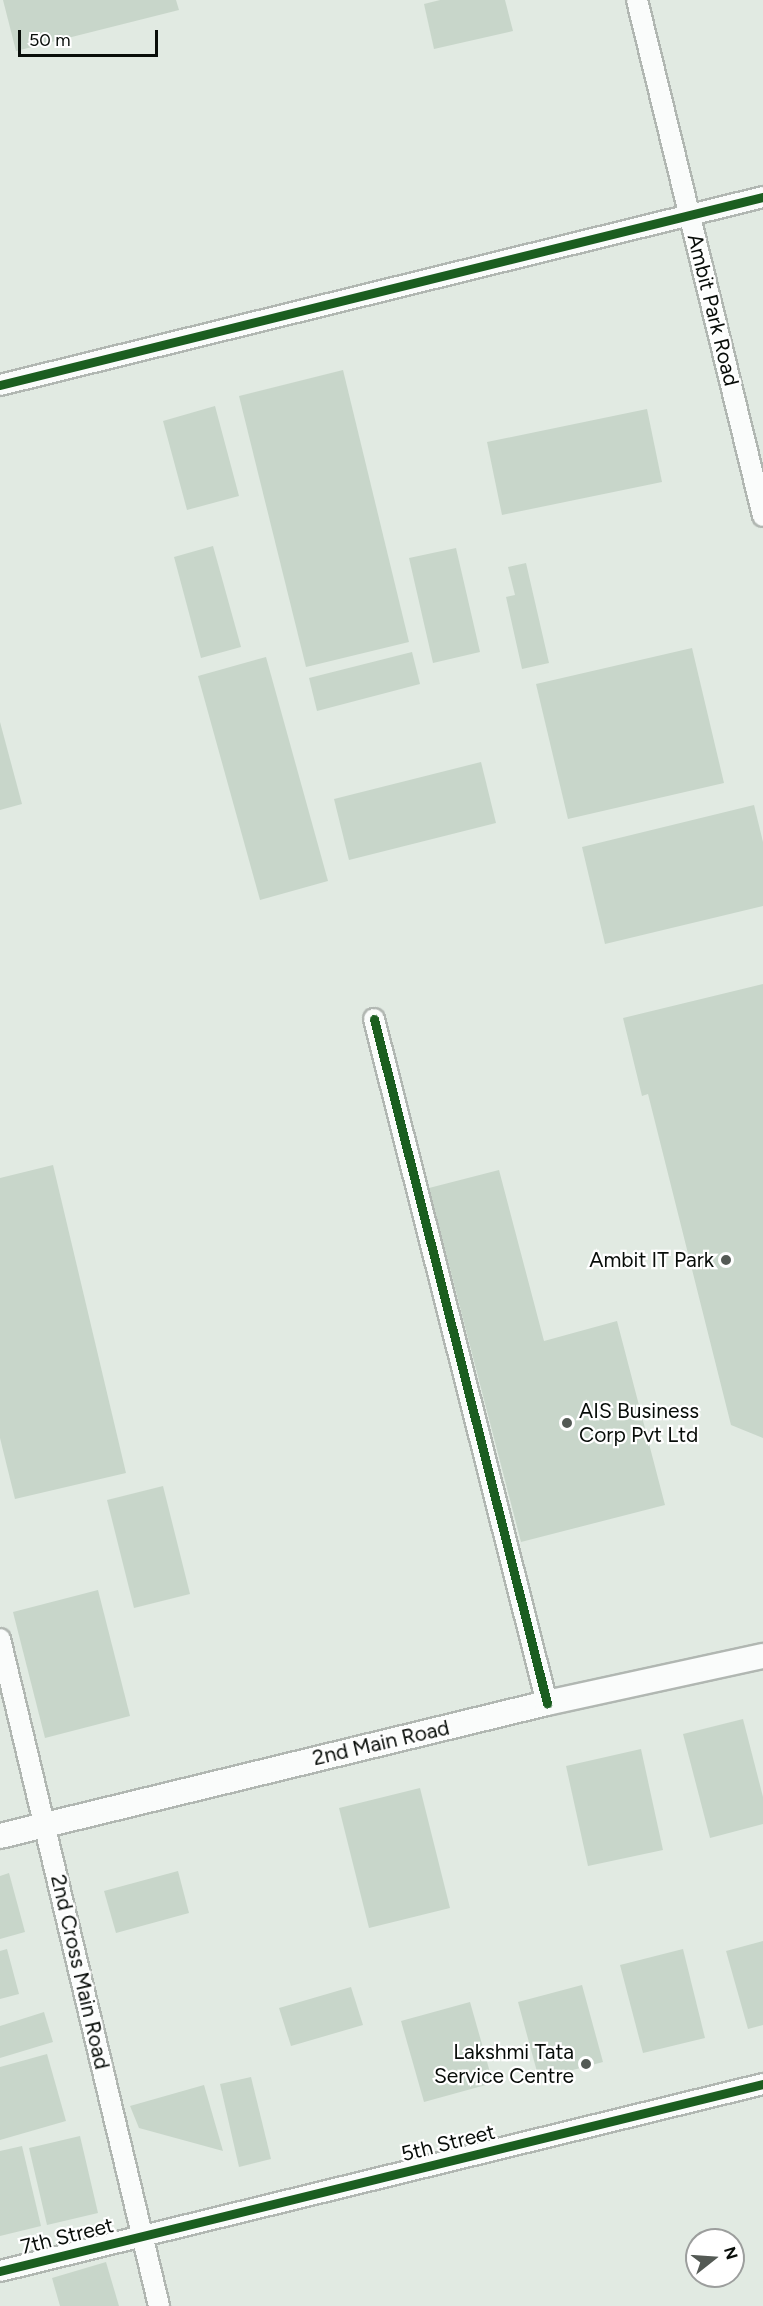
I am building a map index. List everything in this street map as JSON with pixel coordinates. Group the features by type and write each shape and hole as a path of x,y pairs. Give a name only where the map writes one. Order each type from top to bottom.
{"main road":[{"name":"2nd Main Road","path":"0,1836 45,1823 547,1703 763,1656"}],"street":[{"name":"Ambit Park Road","path":"637,0 763,516"},
{"path":"0,385 690,217 763,197"},
{"path":"374,1019 547,1703"},
{"name":"2nd Cross Main Road","path":"0,1639 159,2306"},
{"name":"5th Street","path":"142,2236 763,2084"},
{"name":"7th Street","path":"0,2271 142,2236"}],"building":[{"path":"3,0 176,0 179,10 16,51"},
{"path":"440,0 505,0 513,31 434,49 424,4"},
{"path":"343,370 409,642 306,667 239,396"},
{"path":"215,406 239,496 187,510 163,421"},
{"path":"647,409 662,482 502,515 487,442"},
{"path":"213,546 241,647 201,658 174,557"},
{"path":"456,548 480,652 433,663 409,558"},
{"path":"526,563 549,663 522,669 506,597 515,595 508,567"},
{"path":"692,648 724,783 568,819 536,684"},
{"path":"412,652 420,684 317,711 309,678"},
{"path":"266,657 328,881 260,900 198,676"},
{"path":"0,722 22,804 0,810"},
{"path":"481,762 496,823 349,860 334,799"},
{"path":"754,805 763,842 763,906 605,944 582,847"},
{"name":"Ambit IT Park","path":"763,984 763,1438 731,1425 648,1094 642,1096 623,1018"},
{"path":"53,1165 126,1473 15,1499 0,1438 0,1178"},
{"name":"AIS Business Corp Pvt Ltd","path":"499,1170 544,1341 617,1321 665,1505 521,1542 429,1188"},
{"path":"163,1486 190,1594 134,1608 107,1500"},
{"path":"98,1590 130,1716 45,1738 13,1612"},
{"path":"743,1719 763,1797 763,1824 710,1838 683,1734"},
{"path":"641,1749 663,1850 588,1866 566,1766"},
{"path":"420,1788 450,1908 369,1928 339,1808"},
{"path":"178,1871 189,1913 116,1933 104,1891"},
{"path":"9,1873 25,1932 0,1939 0,1876"},
{"path":"763,1941 763,2025 748,2029 726,1951"},
{"path":"7,1949 19,1994 0,1999 0,1951"},
{"path":"683,1949 705,2038 643,2053 620,1965"},
{"path":"582,1985 603,2062 539,2079 518,2002"},
{"path":"351,1987 363,2025 291,2046 279,2008"},
{"path":"470,2002 493,2083 424,2102 401,2021"},
{"path":"44,2012 53,2042 0,2058 0,2026"},
{"path":"47,2054 66,2121 0,2140 0,2067"},
{"path":"251,2077 271,2159 239,2167 220,2084"},
{"path":"204,2085 223,2151 139,2128 130,2106"},
{"path":"80,2136 98,2213 47,2225 29,2148"},
{"path":"22,2146 41,2226 0,2236 0,2151"},
{"path":"106,2262 119,2306 60,2306 52,2278"}],"cycle path":[{"path":"0,385 763,197"},
{"path":"374,1019 547,1703"},
{"path":"0,2271 763,2084"}],"place":[{"name":"Ambit IT Park","path":"726,1260"},
{"name":"AIS Business Corp Pvt Ltd","path":"567,1423"},
{"name":"Lakshmi Tata Service Centre","path":"586,2064"}]}
